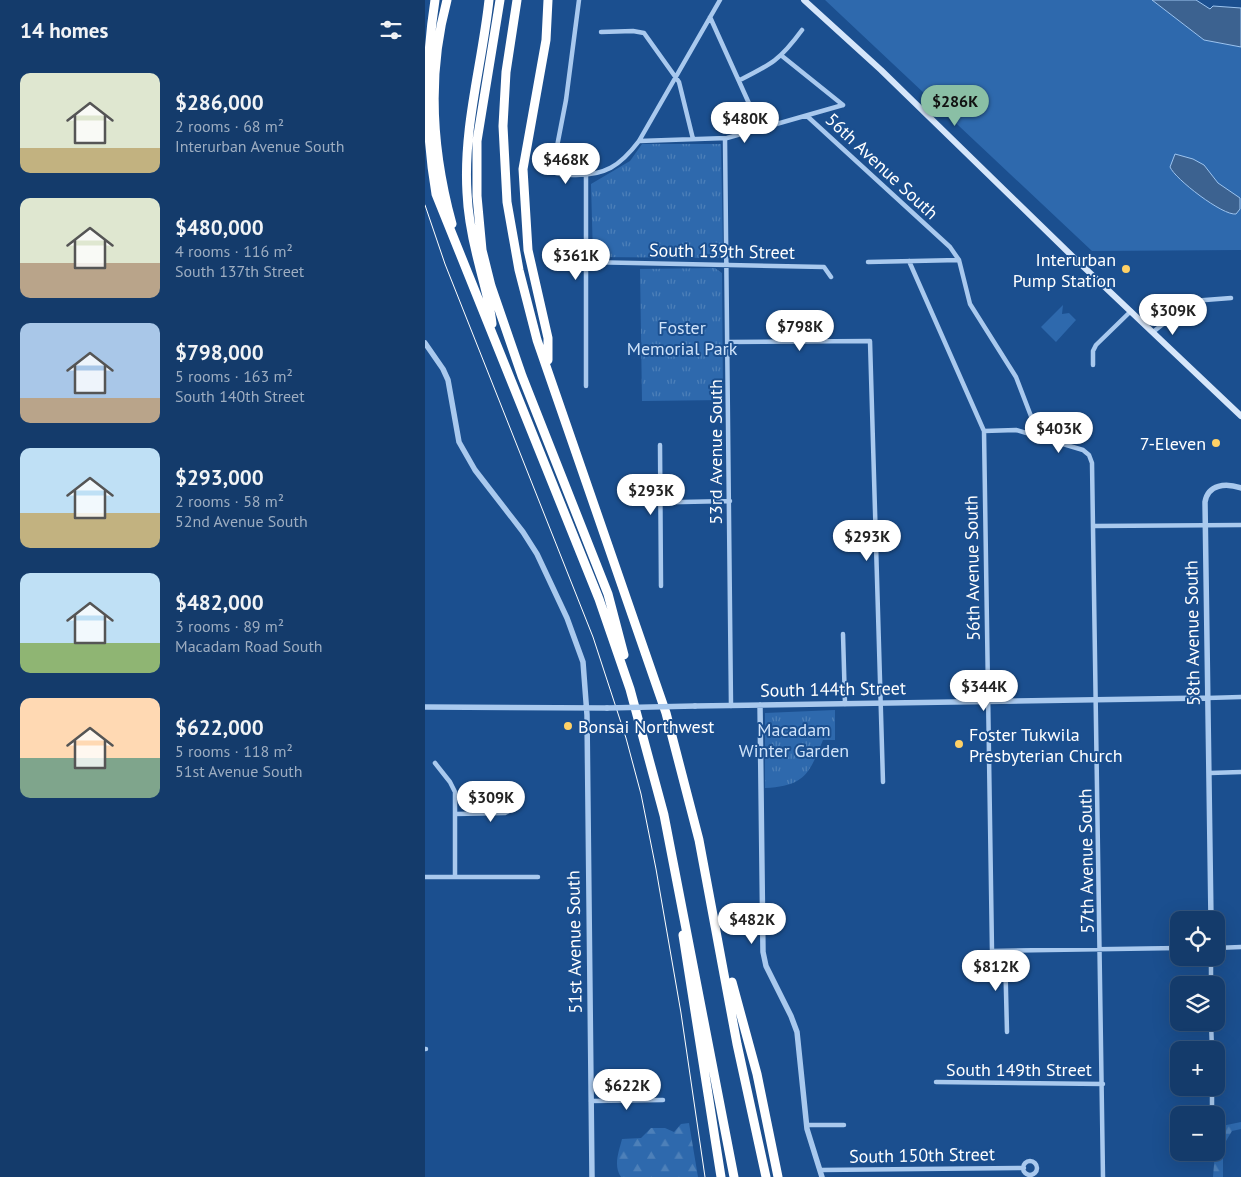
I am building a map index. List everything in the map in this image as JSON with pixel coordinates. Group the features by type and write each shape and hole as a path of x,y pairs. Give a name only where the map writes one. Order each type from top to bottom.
{"highway":[{"path":"435,0 428,44 425,82 430,160 436,194 599,599 630,690 664,815 734,1177"},
{"path":"447,0 440,28 434,78 435,124 439,172 460,253"},
{"path":"489,0 468,139 466,173 471,230 490,303 493,332"},
{"path":"500,0 477,142 477,196 483,250 491,286 522,376 608,594 619,630 630,690"},
{"path":"517,0 505,80 503,126 507,194 527,305 666,713 691,807 716,923 737,1044 766,1177"},
{"path":"548,0 546,40 523,169 528,250 547,338 548,368"},
{"path":"679,890 685,956 721,1177"},
{"path":"716,923 757,1074 779,1177"}],"main road":[{"path":"804,0 881,70 1241,416"}],"street":[{"path":"579,0 566,100 555,146 553,172 559,175 586,175 604,171 622,162 639,141 720,0"},
{"path":"710,17 761,130"},
{"path":"740,80 767,67 782,56 802,30"},
{"path":"601,32 633,31 644,33 676,76 681,86 693,140"},
{"path":"639,141 725,138 761,130 843,105 782,56"},
{"name":"56th Avenue South","path":"807,116 949,246 959,260"},
{"name":"53rd Avenue South","path":"725,138 729,342 731,706"},
{"path":"586,175 586,386"},
{"path":"868,262 959,260 970,304 1017,377 1039,437"},
{"name":"56th Avenue South","path":"909,261 984,431 992,951 1005,951"},
{"name":"South 139th Street","path":"586,262 728,264 827,269 831,278"},
{"path":"1153,332 1192,301 1231,298"},
{"path":"1093,365 1093,353 1096,345 1131,311"},
{"path":"729,342 871,342 883,782"},
{"name":"51st Avenue South","path":"425,343 443,369 448,380 459,442 475,470 523,532 537,554 567,618 583,662 587,708 592,1177"},
{"path":"984,431 1016,430 1039,437"},
{"name":"57th Avenue South","path":"1039,437 1083,450 1089,455 1093,468 1103,1177"},
{"path":"660,445 661,586"},
{"name":"58th Avenue South","path":"1211,911 1205,502 1208,492 1223,485 1241,488"},
{"path":"634,503 730,501"},
{"path":"1094,526 1241,525"},
{"path":"843,634 845,704"},
{"name":"South 144th Street","path":"425,707 607,708 1097,701 1241,697"},
{"path":"760,705 763,952 766,966 797,1032 807,1125 810,1142 821,1174"},
{"path":"435,763 453,787 455,877"},
{"path":"1210,773 1241,772"},
{"path":"455,814 505,813 517,807"},
{"path":"425,877 539,877"},
{"path":"1007,1032 1005,951 1170,948"},
{"path":"1225,948 1241,948"},
{"name":"South 149th Street","path":"936,1082 1103,1084"},
{"path":"591,1101 663,1100"},
{"path":"807,1125 844,1125"},
{"name":"South 150th Street","path":"821,1174 1024,1168"}],"green space":[{"path":"825,0 1152,0 1204,40 1241,47 1241,250 1092,251"},
{"path":"642,144 721,144 723,252 720,258 593,257 591,184 630,161"},
{"name":"Foster Memorial Park","path":"715,268 722,273 723,400 642,401 640,269"},
{"path":"1063,305 1062,314 1069,313 1076,320 1056,342 1041,327"},
{"name":"Macadam Winter Garden","path":"835,710 835,740 823,740 814,762 804,776 789,784 765,788 765,713"},
{"path":"1241,1122 1241,1129 1232,1131 1225,1143 1225,1125"},
{"path":"689,1123 698,1177 621,1177 617,1163 622,1139 641,1138 651,1128 665,1128 674,1132 681,1124"},
{"path":"1214,1161 1223,1161 1223,1177 1213,1177"}],"shaded area":[{"path":"1152,0 1196,0 1210,9 1213,6 1241,8 1241,47 1204,40"},
{"path":"1175,154 1193,159 1204,165 1218,183 1240,198 1240,209 1236,214 1230,213 1211,203 1181,180 1170,167"}],"tram line":[{"path":"425,205 445,264 593,637 626,738 641,794 656,869 681,1013 705,1177"}],"place":[{"name":"Interurban Pump Station","path":"1126,269"},
{"name":"7-Eleven","path":"1216,443"},
{"name":"Bonsai Northwest","path":"568,726"},
{"name":"Foster Tukwila Presbyterian Church","path":"959,744"}]}
